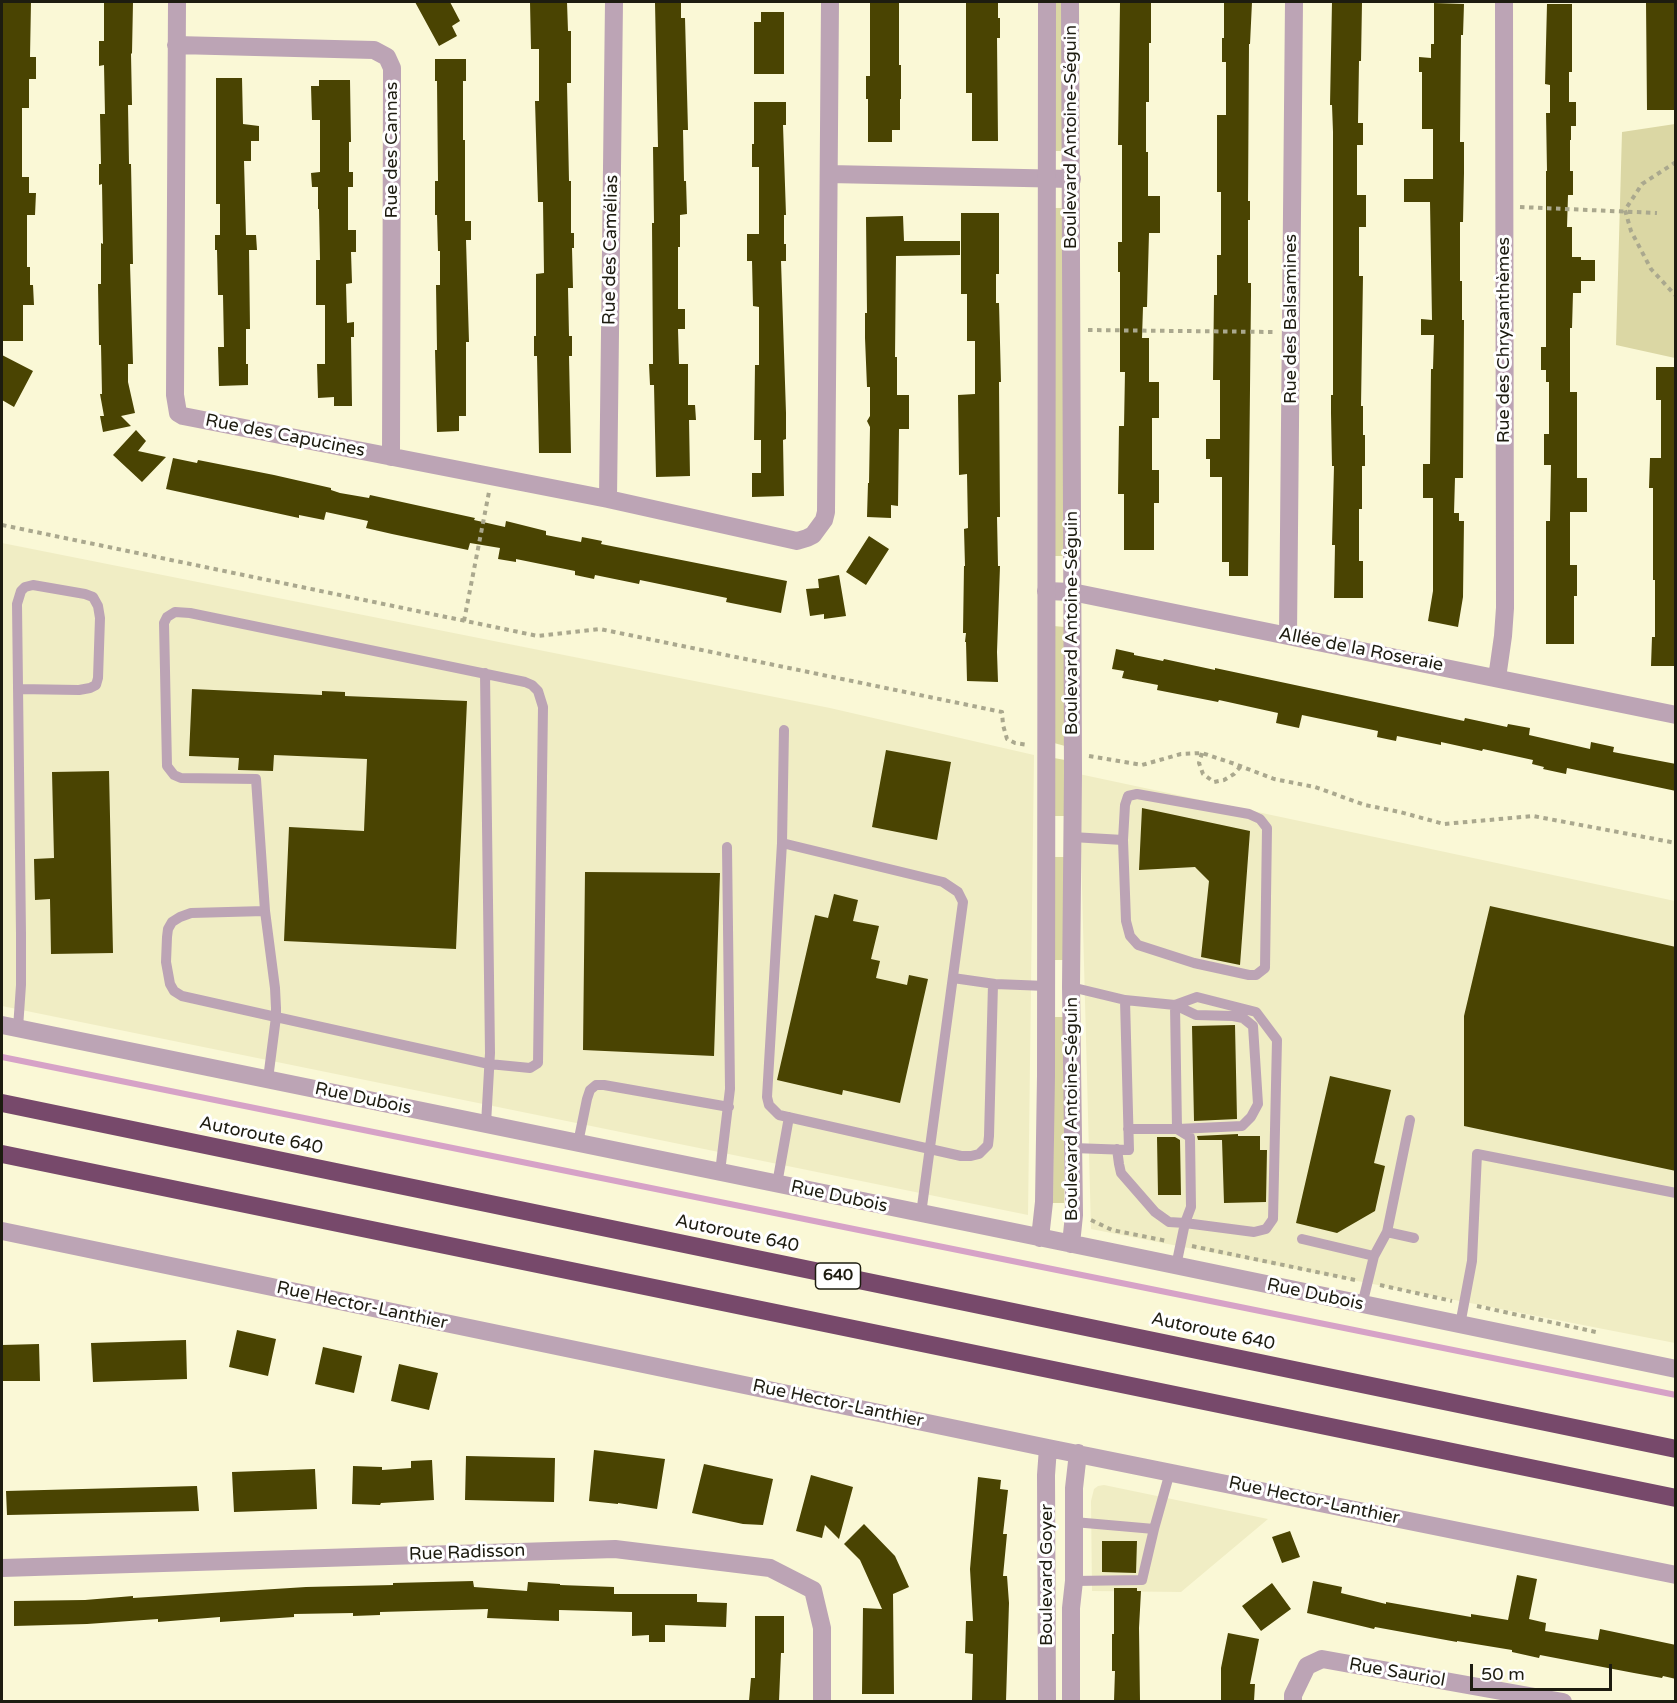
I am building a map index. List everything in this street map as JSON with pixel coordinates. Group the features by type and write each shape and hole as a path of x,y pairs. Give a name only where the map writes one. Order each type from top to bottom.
{"highway":[{"name":"Autoroute 640","path":"2,1103 1676,1449"},
{"path":"2,1154 1676,1498"}],"street":[{"name":"Rue des Capucines","path":"177,2 175,395 178,413 183,416 608,499 796,541 807,538 824,520 826,512 829,174"},
{"name":"Rue des Camélias","path":"608,499 615,2"},
{"path":"830,2 829,174 1072,179"},
{"name":"Boulevard Antoine-Séguin","path":"1040,1238 1044,1202 1046,986 1047,2"},
{"name":"Boulevard Antoine-Séguin","path":"1071,2 1073,753 1071,987 1074,1215 1071,1244"},
{"name":"Rue des Balsamines","path":"1288,636 1294,2"},
{"name":"Rue des Chrysanthèmes","path":"1497,678 1505,608 1504,2"},
{"name":"Rue des Cannas","path":"176,45 374,50 387,57 392,68 391,457"},
{"name":"Allée de la Roseraie","path":"1046,591 1072,592 1676,715"},
{"path":"1046,836 1072,837"},
{"path":"1046,986 1071,987"},
{"name":"Rue Dubois","path":"10,1027 1676,1369"},
{"name":"Rue Hector-Lanthier","path":"2,1231 1048,1448 1676,1575"},
{"name":"Boulevard Goyer","path":"1047,1701 1046,1475 1048,1448"},
{"name":"Boulevard Goyer","path":"1071,1701 1074,1488 1078,1453"},
{"name":"Rue Radisson","path":"2,1568 615,1549 770,1568 813,1590 822,1628 822,1701"},
{"name":"Rue Sauriol","path":"1293,1701 1293,1695 1306,1666 1322,1659 1563,1701"}],"lane":[{"path":"10,1027 21,985 17,604 25,586 33,585 93,597 98,606 100,618 96,685 79,690 18,689"},
{"path":"265,910 191,913 172,922 168,929 166,962 174,991 182,996 276,1017 489,1064 530,1068 538,1063 543,707 532,685 485,673 190,613 176,612 167,616 164,623 167,766 174,776 181,778 256,779 265,910 275,987 276,1017 268,1079"},
{"path":"485,673 489,1064 486,1124"},
{"path":"784,730 782,843 767,1096 769,1105 779,1114 789,1117 961,1156 979,1154 988,1145 993,984"},
{"path":"1137,794 1249,814 1260,819 1267,828 1266,968 1256,975 1249,975 1194,963 1138,945 1130,936 1126,921 1124,840 1125,805 1128,796 1137,794"},
{"path":"1072,837 1124,840"},
{"path":"782,843 943,882 958,892 963,902 921,1214"},
{"path":"720,1172 730,1089 727,847"},
{"path":"953,978 993,984 1046,986"},
{"path":"1071,987 1125,1000 1175,1005 1196,1015 1243,1018 1253,1026 1258,1104 1251,1117 1242,1126 1128,1129"},
{"path":"1118,1149 1121,1173 1155,1212 1169,1222 1254,1232 1266,1229 1273,1219 1277,1040 1256,1012 1197,997 1175,1005"},
{"path":"1073,1148 1129,1150 1125,1000"},
{"path":"1175,1005 1177,1129"},
{"path":"578,1143 586,1099 590,1090 596,1085 729,1107"},
{"path":"777,1184 789,1117"},
{"path":"1362,1305 1374,1256 1388,1232 1410,1120"},
{"path":"1176,1266 1185,1223 1191,1207 1190,1137 1177,1129"},
{"path":"1460,1325 1472,1261 1477,1154 1676,1193"},
{"path":"1388,1232 1414,1238"},
{"path":"1302,1239 1374,1256"},
{"path":"1074,1581 1142,1580 1170,1472"},
{"path":"1074,1522 1154,1529"}],"path":[{"path":"1676,162 1642,184 1625,210 1631,231 1651,269 1676,296"},
{"path":"1504,206 1657,213"},
{"path":"1079,330 1291,332"},
{"path":"464,621 492,476"},
{"path":"2,525 538,636 600,629 1002,712 1006,739 1046,749"},
{"path":"1073,753 1142,765 1181,754 1202,753 1274,779 1315,787 1365,806 1400,812 1444,824 1533,816 1676,843"},
{"path":"1202,753 1199,763 1203,774 1214,782 1224,780 1241,766"}],"shaded area":[{"path":"1055,2 1066,2 1065,151 1054,151"},
{"path":"1676,124 1675,358 1616,345 1622,132"},
{"path":"1054,208 1066,208 1065,556 1054,556"},
{"path":"2,543 830,708 1034,755 1028,1215 2,1006"},
{"path":"1054,626 1064,627 1065,746 1054,743"},
{"path":"1054,758 1065,760 1064,816 1053,816"},
{"path":"1079,774 1675,901 1675,1343 1091,1229"},
{"path":"1054,857 1064,857 1064,960 1054,960"},
{"path":"1054,1017 1064,1017 1064,1203 1053,1203"},
{"path":"1104,1485 1268,1519 1181,1592 1092,1591 1091,1501 1094,1489"}],"building":[{"path":"2,2 31,2 30,57 36,57 36,79 29,79 29,108 22,108 22,177 29,177 29,193 36,193 35,215 27,215 27,267 30,267 30,285 33,285 34,305 23,305 23,341 2,341"},
{"path":"104,2 133,2 132,105 128,105 133,264 130,264 133,364 128,364 128,382 135,413 121,416 131,426 103,432 100,416 104,416 100,394 102,394 98,284 101,284 101,243 103,244 102,184 99,185 100,114 105,114 104,65 99,66 99,41 104,41"},
{"path":"415,2 450,2 460,21 452,26 457,36 439,46"},
{"path":"530,2 567,2 568,31 571,31 571,83 567,83 571,233 574,233 573,288 568,288 569,336 572,336 572,356 569,356 571,453 539,453 537,356 534,356 534,336 536,336 536,274 544,273 543,202 538,202 535,101 539,101 539,49 531,49"},
{"path":"870,2 899,2 900,130 892,130 892,142 868,142 866,76 870,76"},
{"path":"966,2 998,2 1000,38 997,38 998,141 972,141 972,93 966,93"},
{"path":"1120,2 1151,2 1146,152 1148,152 1148,196 1160,196 1160,233 1149,233 1147,307 1143,307 1142,338 1149,338 1149,382 1159,382 1159,418 1152,418 1152,470 1159,470 1159,503 1154,503 1154,550 1124,550 1124,494 1118,494 1119,426 1124,426 1125,372 1120,372 1120,272 1118,272 1118,242 1122,242 1122,145 1118,145"},
{"path":"1224,2 1252,2 1249,44 1248,283 1251,283 1251,295 1248,576 1229,576 1229,562 1222,562 1222,477 1210,477 1210,459 1206,459 1206,439 1220,439 1220,380 1213,380 1214,295 1217,295 1217,255 1221,255 1221,192 1217,192 1217,115 1226,115 1226,62 1222,62"},
{"path":"1332,2 1362,2 1358,123 1363,123 1363,145 1357,145 1357,195 1366,195 1366,227 1359,227 1359,276 1363,276 1361,406 1363,406 1363,435 1365,435 1362,509 1359,509 1359,561 1363,561 1363,598 1334,598 1335,545 1332,545 1334,466 1332,466 1331,413 1331,395 1333,395 1333,132 1332,105 1330,105"},
{"path":"1646,2 1676,2 1676,110 1647,110"},
{"path":"655,3 681,3 681,18 685,18 688,130 683,130 687,214 680,215 678,309 685,309 685,329 678,329 679,364 688,364 688,405 695,405 696,420 689,420 690,476 656,477 654,385 650,385 649,364 653,364 653,147 658,147"},
{"path":"1434,3 1464,4 1463,35 1461,35 1460,142 1464,142 1463,222 1460,222 1460,281 1462,281 1462,320 1464,320 1463,478 1455,478 1454,513 1459,513 1459,521 1464,521 1463,597 1458,627 1428,621 1433,591 1433,498 1423,498 1423,464 1430,464 1431,369 1433,369 1434,335 1421,335 1421,319 1432,320 1430,202 1404,202 1404,179 1433,179 1433,129 1422,129 1422,72 1419,72 1419,57 1431,58 1431,44 1434,44"},
{"path":"1547,4 1572,4 1572,72 1569,72 1569,102 1576,102 1576,126 1571,126 1570,171 1573,171 1573,195 1568,195 1567,227 1572,227 1572,257 1581,257 1581,260 1595,260 1595,281 1581,281 1581,293 1573,293 1572,328 1570,328 1570,392 1577,392 1577,478 1587,478 1587,512 1570,512 1570,565 1577,565 1577,596 1574,596 1574,644 1546,644 1546,521 1550,521 1551,465 1544,465 1544,434 1549,434 1549,382 1546,382 1546,370 1541,370 1541,347 1546,347 1546,113 1550,113 1550,85 1545,84"},
{"path":"761,12 784,12 784,74 754,74 754,22 761,22"},
{"path":"435,59 466,59 466,81 463,81 465,221 471,221 471,240 466,240 469,342 466,342 466,416 459,416 459,431 437,432 436,285 440,285 440,251 438,251 437,215 435,215 435,181 438,181"},
{"path":"216,78 242,78 243,124 259,126 259,141 251,141 251,161 244,161 246,235 256,235 257,250 249,250 250,329 246,329 248,385 219,386 218,347 224,347 223,295 218,295 217,250 215,250 215,235 220,235 220,204 216,204"},
{"path":"319,80 350,80 349,172 353,172 353,187 348,187 348,230 356,230 356,252 351,252 352,283 346,284 347,323 354,322 354,337 351,337 352,406 334,406 334,397 318,398 317,364 325,364 325,305 316,305 316,260 320,260 319,209 318,187 312,187 311,173 320,172 320,120 312,120 311,86 319,86"},
{"path":"754,102 786,102 786,125 783,125 786,261 781,261 786,413 786,439 783,440 784,496 752,497 752,473 761,473 761,440 754,440 755,365 759,365 759,307 753,306 752,261 747,261 747,234 759,234 759,167 752,167"},
{"path":"961,213 999,213 999,274 996,274 1001,382 999,382 1000,517 997,517 998,566 1000,566 998,682 967,681 966,633 963,633 964,529 968,528 967,474 959,475 958,395 975,394 975,341 967,341 967,294 961,294"},
{"path":"903,216 904,241 960,241 960,255 896,256 897,395 909,395 909,429 899,429 898,506 891,505 891,518 867,517 870,427 867,421 870,416 870,387 867,387 865,338 866,217"},
{"path":"2,355 33,371 14,407 2,400"},
{"path":"1656,367 1676,367 1676,666 1651,666 1652,637 1655,637 1655,580 1653,580 1653,488 1649,488 1650,458 1661,458 1661,400 1656,400"},
{"path":"136,430 146,441 138,451 166,457 142,482 113,455"},
{"path":"173,458 197,463 198,460 274,475 331,488 340,493 369,498 370,495 475,518 474,520 505,527 506,521 546,531 546,535 581,542 582,537 602,541 601,544 787,581 781,613 726,602 727,598 640,580 639,584 595,575 594,579 575,575 575,571 516,559 516,562 498,559 500,548 470,543 468,550 366,528 368,521 326,512 324,520 299,515 299,518 166,489"},
{"path":"869,536 889,549 866,585 846,572"},
{"path":"839,575 846,616 824,619 824,614 810,616 806,589 819,588 818,579"},
{"path":"1116,649 1163,661 1164,659 1215,670 1215,668 1464,721 1465,718 1507,727 1508,724 1530,728 1529,735 1590,749 1591,742 1614,747 1613,752 1676,764 1676,791 1567,768 1566,774 1543,769 1544,767 1532,764 1533,760 1483,749 1482,751 1441,742 1441,745 1397,736 1396,741 1377,737 1378,731 1302,715 1299,728 1276,723 1278,713 1157,690 1158,685 1122,678 1124,671 1112,669"},
{"path":"192,689 322,695 322,691 345,692 345,696 467,701 456,949 284,941 289,827 364,831 367,759 274,755 273,771 238,770 239,758 189,756"},
{"path":"886,750 951,762 937,840 872,827"},
{"path":"109,771 113,953 51,954 50,899 35,900 34,859 54,858 52,772"},
{"path":"1142,808 1250,831 1240,965 1201,957 1209,881 1195,867 1139,870"},
{"path":"585,872 720,873 714,1056 583,1050"},
{"path":"834,894 858,900 853,921 879,926 871,959 880,961 876,978 907,985 909,975 928,979 900,1103 843,1090 842,1095 777,1080 815,915 828,918"},
{"path":"1490,906 1676,947 1676,1171 1464,1126 1464,1016"},
{"path":"1235,1025 1237,1119 1194,1121 1192,1026"},
{"path":"1330,1076 1391,1090 1374,1163 1385,1166 1375,1211 1337,1233 1296,1223"},
{"path":"1238,1134 1238,1136 1260,1136 1260,1150 1267,1150 1266,1202 1224,1203 1222,1140 1198,1140 1197,1136"},
{"path":"1157,1137 1175,1137 1180,1140 1181,1195 1158,1195"},
{"path":"237,1330 276,1339 268,1376 229,1367"},
{"path":"186,1340 187,1379 93,1382 91,1343"},
{"path":"39,1344 40,1381 2,1381 2,1345"},
{"path":"323,1347 362,1356 354,1393 315,1384"},
{"path":"399,1364 438,1373 429,1410 391,1401"},
{"path":"594,1450 665,1459 657,1509 589,1501"},
{"path":"466,1456 555,1458 554,1502 465,1500"},
{"path":"432,1460 434,1500 381,1503 380,1505 352,1504 353,1466 382,1467 382,1470 411,1468 411,1461"},
{"path":"704,1464 773,1479 763,1525 743,1524 692,1513"},
{"path":"315,1469 317,1509 234,1512 232,1472"},
{"path":"811,1475 853,1487 839,1539 825,1525 822,1538 796,1531"},
{"path":"978,1477 1001,1480 1000,1489 1008,1490 1003,1534 1007,1534 1003,1576 1007,1576 1009,1603 1006,1701 972,1700 973,1654 965,1653 966,1621 973,1621 970,1569"},
{"path":"197,1486 199,1511 7,1515 6,1491"},
{"path":"864,1524 895,1556 909,1587 893,1594 894,1694 862,1694 863,1608 882,1609 860,1560 844,1544"},
{"path":"1290,1531 1300,1557 1282,1563 1272,1537"},
{"path":"1102,1541 1137,1541 1136,1573 1102,1572"},
{"path":"1517,1575 1537,1579 1529,1619 1546,1623 1545,1631 1598,1640 1600,1629 1676,1645 1676,1679 1540,1655 1539,1658 1512,1652 1512,1650 1375,1627 1374,1629 1307,1613 1313,1581 1342,1587 1341,1593 1386,1604 1386,1602 1471,1617 1471,1614 1508,1620"},
{"path":"473,1581 474,1587 527,1591 528,1582 614,1587 614,1594 697,1594 697,1602 727,1603 726,1627 665,1625 665,1642 649,1642 649,1635 632,1636 632,1612 559,1610 559,1621 487,1618 488,1609 380,1612 380,1615 353,1616 353,1613 294,1614 294,1617 220,1622 220,1617 158,1622 158,1619 14,1626 14,1601 85,1600 133,1596 133,1598 306,1587"},
{"path":"1272,1583 1291,1609 1261,1631 1242,1606"},
{"path":"1114,1588 1137,1588 1137,1591 1141,1591 1140,1701 1114,1701 1115,1671 1112,1671 1112,1634 1114,1634"},
{"path":"755,1616 784,1616 784,1653 781,1653 779,1701 749,1701 751,1678 755,1678"},
{"path":"1228,1633 1259,1639 1250,1684 1255,1684 1254,1701 1221,1701 1221,1668"}],"waterway":[{"path":"2,1057 1676,1395"}]}
